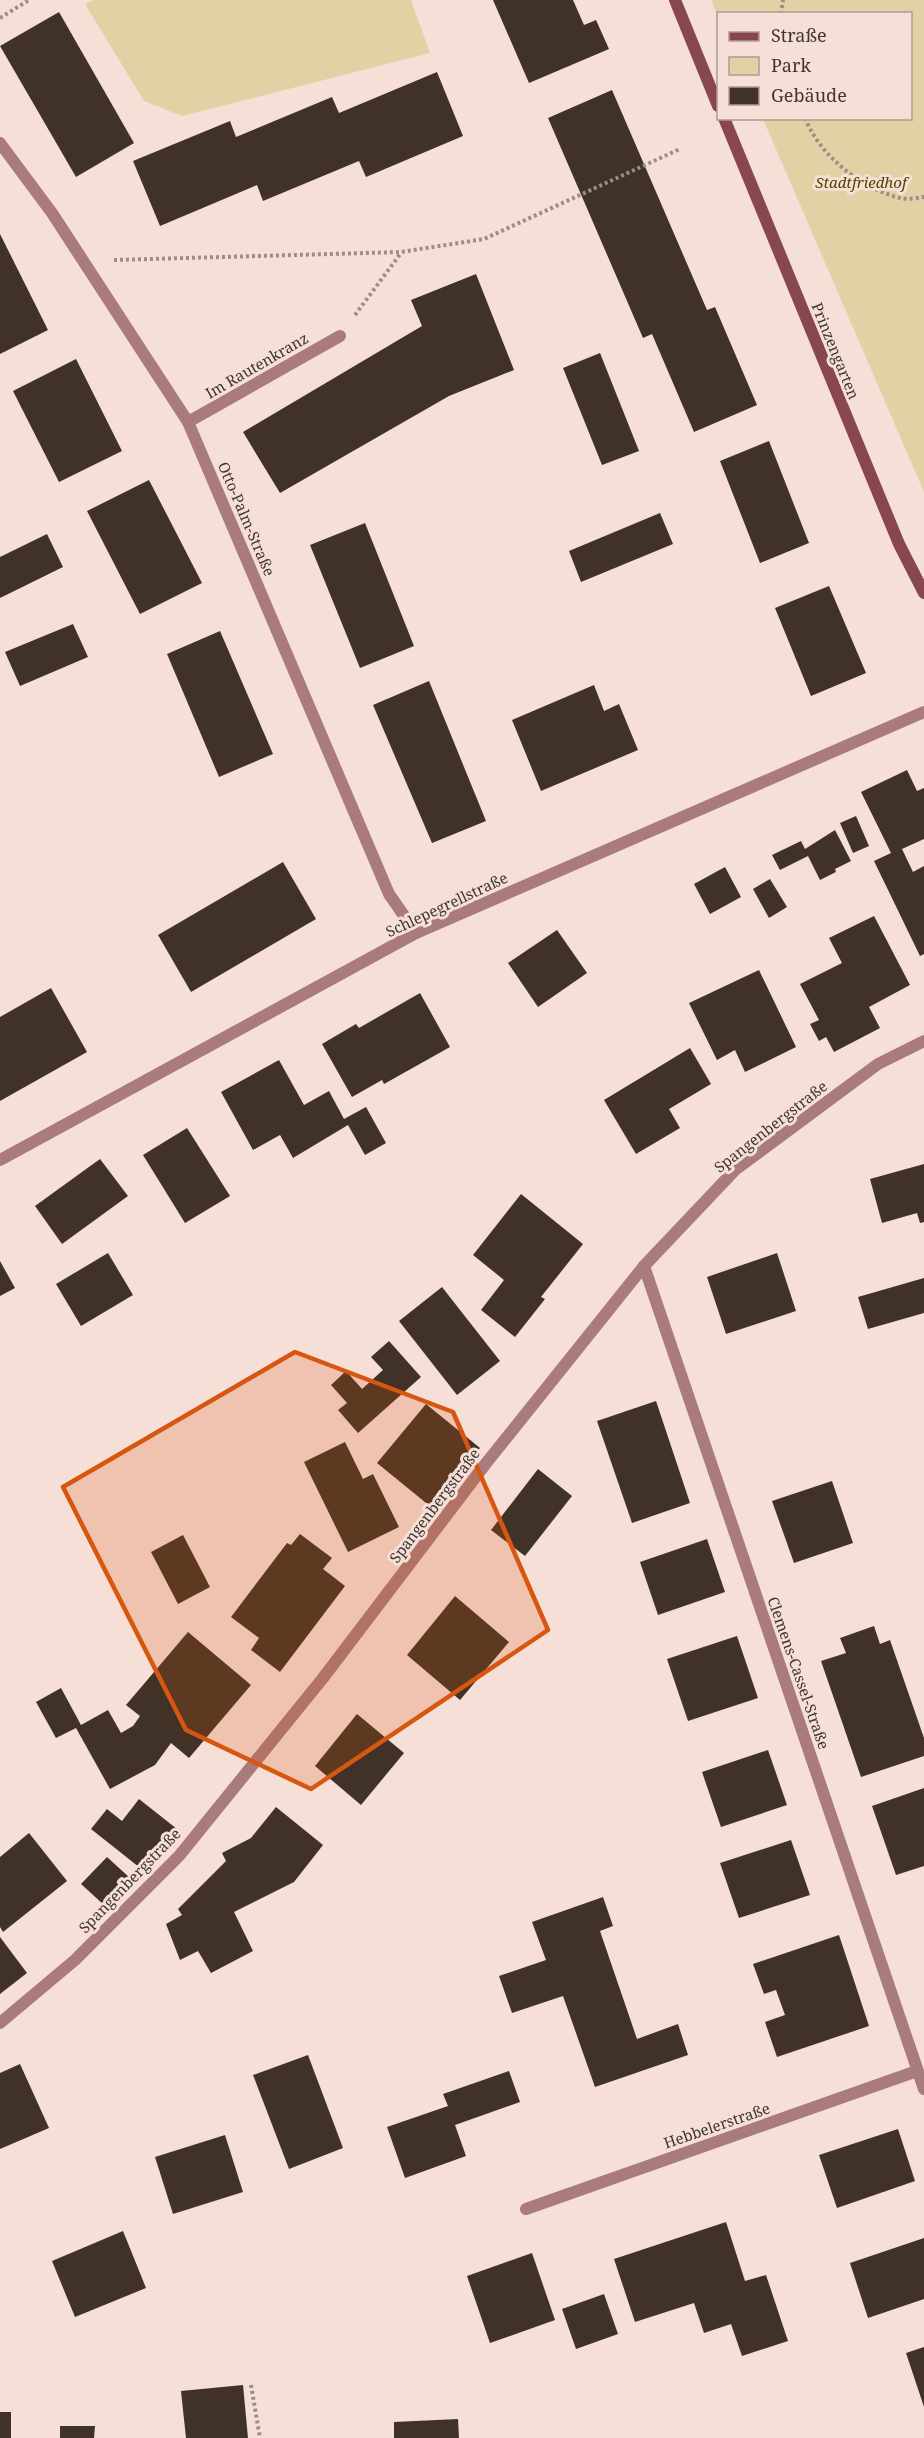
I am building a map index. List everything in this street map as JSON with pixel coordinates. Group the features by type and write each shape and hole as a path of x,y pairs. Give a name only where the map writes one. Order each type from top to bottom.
{"street":[{"path":"675,0 717,104"},
{"name":"Prinzengarten","path":"725,120 899,544 924,593"},
{"name":"Otto-Palm-Straße","path":"0,143 52,213 188,422 389,894 416,933"},
{"name":"Im Rautenkranz","path":"188,422 340,336"},
{"name":"Schlepegrellstraße","path":"0,1160 416,933 924,712"},
{"name":"Spangenbergstraße","path":"0,2023 75,1960 178,1856 323,1678 487,1462 644,1266 735,1170 878,1064 924,1041"},
{"name":"Clemens-Cassel-Straße","path":"644,1266 924,2089"},
{"name":"Hebbelerstraße","path":"526,2209 917,2071"}],"path":[{"path":"0,18 29,0"},
{"path":"806,120 830,156 863,184 902,199 924,197"},
{"path":"83,261 401,252 484,239 680,149"},
{"path":"340,336 401,252"},
{"path":"251,2385 260,2438"}],"highlighted area":[{"path":"295,1352 453,1412 548,1630 311,1789 186,1730 63,1487"}],"green space":[{"path":"93,0 411,0 430,53 182,116 144,101 85,4"},
{"name":"Stadtfriedhof","path":"711,0 924,0 924,492 763,120 912,120 912,12 717,12 717,15"}],"building":[{"path":"493,0 573,0 584,25 596,20 609,49 529,83"},
{"path":"59,12 134,143 76,177 0,46"},
{"path":"437,72 463,136 366,177 359,161 263,201 257,185 160,226 133,161 230,121 236,137 332,97 339,113"},
{"path":"612,90 707,310 715,307 757,405 694,432 652,334 643,338 548,118"},
{"path":"0,234 48,330 0,354"},
{"path":"476,274 514,370 449,396 280,493 243,432 422,326 411,300"},
{"path":"600,353 639,451 602,465 563,368"},
{"path":"76,359 122,451 59,482 13,391"},
{"path":"769,441 809,543 760,563 720,461"},
{"path":"149,480 202,583 140,614 87,511"},
{"path":"660,513 673,544 581,582 569,551"},
{"path":"365,523 414,646 360,668 310,545"},
{"path":"47,534 63,567 0,598 0,557"},
{"path":"829,586 866,673 811,696 775,608"},
{"path":"73,624 88,657 20,686 5,652"},
{"path":"220,631 273,754 219,777 167,654"},
{"path":"429,681 486,821 432,843 373,705"},
{"path":"594,685 604,711 619,704 638,750 541,791 512,720"},
{"path":"907,770 917,791 924,788 924,839 902,849 913,872 924,866 924,954 920,956 874,861 891,853 861,792"},
{"path":"856,816 869,846 853,853 840,823"},
{"path":"835,830 851,861 835,869 836,872 820,880 808,856 780,870 772,855 801,841 805,849"},
{"path":"283,862 316,919 191,992 158,935"},
{"path":"725,867 741,897 710,914 694,884"},
{"path":"770,879 787,907 769,918 753,889"},
{"path":"874,916 910,985 869,1007 880,1028 834,1052 826,1037 819,1041 810,1024 819,1020 800,984 842,963 829,938"},
{"path":"557,930 587,973 538,1007 508,963"},
{"path":"759,970 796,1047 745,1072 735,1050 717,1060 689,1003"},
{"path":"51,988 87,1052 0,1101 0,1017"},
{"path":"420,993 450,1047 384,1084 382,1080 352,1097 322,1044 356,1024 359,1028"},
{"path":"690,1048 711,1084 669,1109 680,1128 636,1154 604,1100"},
{"path":"279,1060 304,1105 329,1091 344,1119 366,1107 386,1143 365,1155 348,1125 293,1158 280,1135 253,1150 221,1092"},
{"path":"187,1128 230,1196 185,1223 143,1155"},
{"path":"100,1159 128,1196 62,1244 35,1206"},
{"path":"924,1164 924,1222 920,1223 917,1213 882,1223 870,1179"},
{"path":"521,1194 583,1244 541,1297 545,1299 515,1337 481,1310 504,1280 473,1255"},
{"path":"108,1253 133,1295 81,1326 56,1284"},
{"path":"777,1253 796,1311 726,1334 707,1277"},
{"path":"0,1261 15,1288 0,1296"},
{"path":"924,1278 924,1313 868,1329 858,1297"},
{"path":"442,1287 500,1361 457,1395 399,1321"},
{"path":"389,1341 421,1377 358,1433 338,1410 347,1403 331,1385 346,1371 362,1389 383,1370 371,1357"},
{"path":"656,1401 690,1503 632,1523 597,1421"},
{"path":"426,1404 480,1448 431,1507 377,1463"},
{"path":"345,1442 363,1479 373,1474 399,1527 348,1552 304,1462"},
{"path":"538,1469 572,1496 525,1556 491,1530"},
{"path":"832,1481 853,1543 794,1563 772,1501"},
{"path":"300,1534 332,1558 323,1569 345,1586 280,1672 251,1650 259,1638 231,1617 287,1543 291,1545"},
{"path":"183,1535 210,1587 178,1604 151,1552"},
{"path":"707,1539 725,1592 658,1615 640,1562"},
{"path":"455,1596 509,1642 460,1700 407,1655"},
{"path":"874,1626 880,1644 890,1640 924,1738 924,1756 861,1777 821,1661 846,1653 840,1638"},
{"path":"188,1632 251,1685 189,1758 171,1743 155,1765 110,1789 76,1728 56,1738 36,1702 61,1688 81,1725 108,1710 121,1733 133,1726 140,1716 126,1705"},
{"path":"737,1636 758,1698 688,1721 667,1659"},
{"path":"357,1714 404,1753 361,1805 315,1766"},
{"path":"768,1750 787,1805 721,1827 702,1772"},
{"path":"924,1788 924,1866 896,1875 872,1806"},
{"path":"139,1799 177,1829 144,1871 91,1829 107,1809 122,1821"},
{"path":"276,1807 323,1845 294,1882 234,1912 253,1951 211,1973 198,1951 180,1960 166,1924 182,1915 178,1909 226,1861 222,1853 251,1838"},
{"path":"29,1833 67,1881 3,1932 0,1927 0,1857"},
{"path":"791,1840 810,1895 739,1918 720,1863"},
{"path":"107,1857 130,1878 104,1905 81,1884"},
{"path":"603,1897 613,1926 600,1931 637,2039 678,2024 688,2055 595,2087 563,1996 512,2013 499,1976 546,1960 532,1922"},
{"path":"839,1935 869,2026 777,2057 765,2022 785,2015 776,1990 764,1994 753,1964"},
{"path":"0,1937 27,1973 0,1994"},
{"path":"308,2055 343,2148 289,2169 253,2075"},
{"path":"20,2064 49,2128 0,2149 0,2073"},
{"path":"509,2071 520,2102 455,2125 466,2156 405,2178 387,2127 448,2106 443,2094"},
{"path":"898,2129 915,2181 837,2208 819,2155"},
{"path":"225,2135 243,2192 173,2214 155,2157"},
{"path":"726,2222 745,2281 766,2275 788,2341 742,2356 731,2324 704,2333 694,2303 635,2322 614,2259"},
{"path":"123,2231 146,2288 75,2317 52,2261"},
{"path":"924,2238 924,2299 868,2318 850,2263"},
{"path":"532,2253 555,2320 490,2343 467,2276"},
{"path":"604,2294 618,2334 576,2349 562,2309"},
{"path":"924,2347 924,2407 906,2353"},
{"path":"243,2385 248,2438 186,2438 181,2391"},
{"path":"0,2412 11,2412 11,2438 0,2438"},
{"path":"458,2419 459,2438 394,2438 394,2422"},
{"path":"60,2426 95,2426 94,2438 60,2438"}]}
